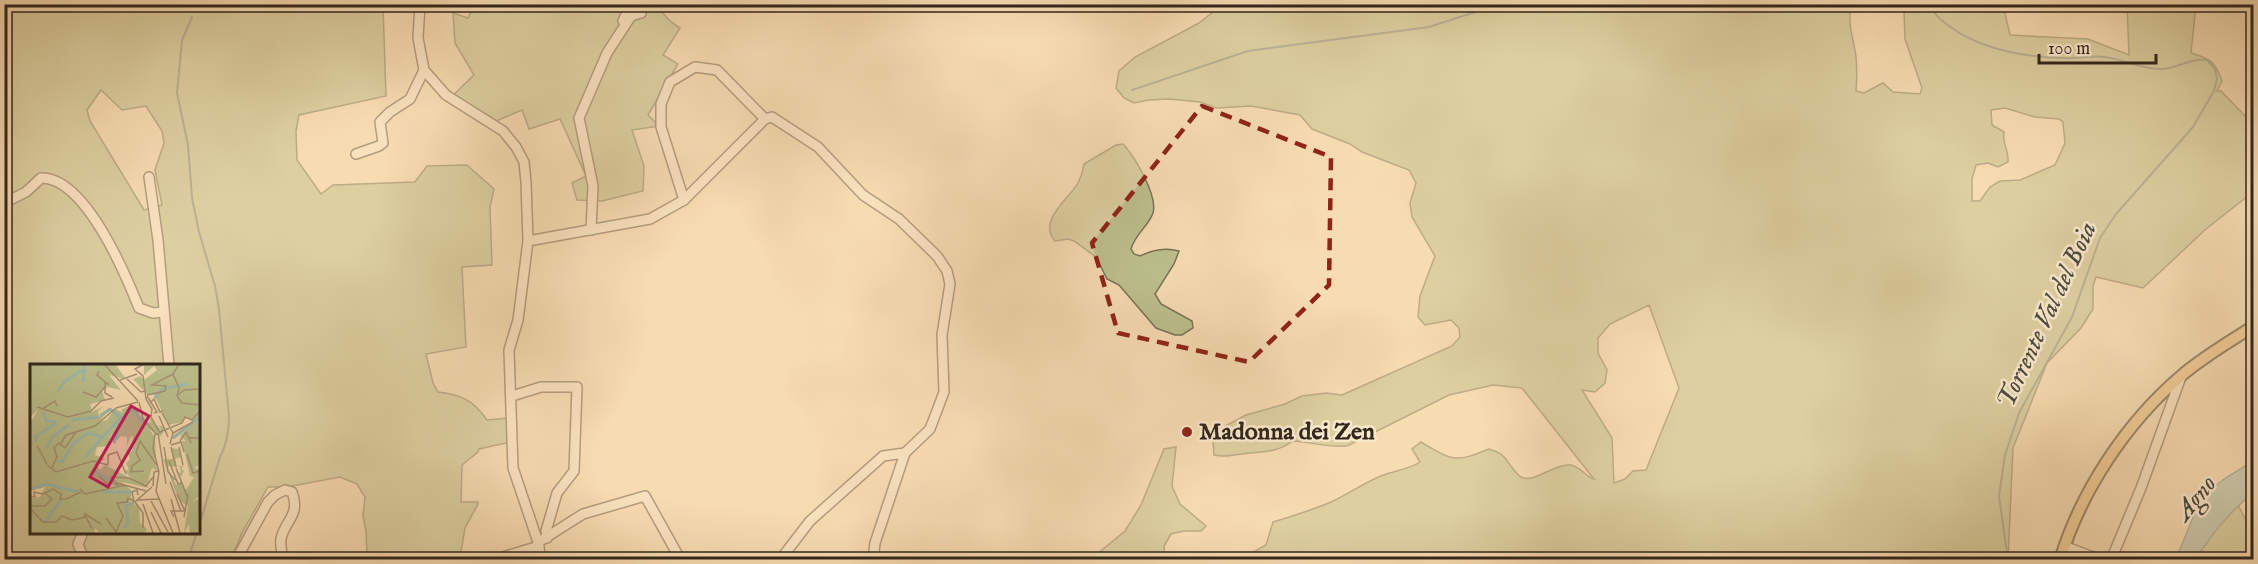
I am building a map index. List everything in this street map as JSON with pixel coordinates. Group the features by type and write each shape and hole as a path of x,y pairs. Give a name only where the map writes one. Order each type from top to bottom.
{"main road":[{"path":"2060,560 2084,503 2117,448 2141,416 2181,376 2253,326"}],"street":[{"path":"420,4 418,38 424,70 446,95 503,131 524,162 528,241 518,320 508,350 512,396 513,468 541,542 541,560"},
{"path":"589,230 590,186 575,116 604,51 631,4"},
{"path":"589,230 593,186 579,118 607,53 631,16 641,13 641,4"},
{"path":"684,200 661,128 661,104 670,82 695,67 717,69 765,119"},
{"path":"356,154 383,143 380,122 390,112 410,99 424,70"},
{"path":"528,241 650,219 684,200 765,119 772,117 818,147 863,195 899,219 937,256 945,268 950,284 942,335 944,392 930,429 905,453 874,543 873,560"},
{"path":"149,177 158,240 169,364"},
{"path":"4,203 26,192 41,178 51,178 70,192 102,229 123,269 139,308 153,313 164,312"},
{"path":"2111,560 2181,376"},
{"path":"512,396 541,387 577,387 574,471 557,494 541,542"},
{"path":"780,560 810,521 883,456 905,453"},
{"path":"236,560 268,502 274,495 285,490 292,492 295,502 292,518 281,539 283,560"},
{"path":"493,560 541,542 583,514 645,496 679,557 678,560"},
{"path":"82,534 78,543 84,560"},
{"path":"2064,546 2101,560"}],"highlighted area":[{"path":"1202,106 1331,157 1329,285 1249,362 1118,333 1092,243"}],"green space":[{"path":"1223,4 1852,5 1850,24 1856,57 1856,91 1864,93 1883,83 1893,92 1920,94 1922,88 1905,39 1904,12 1900,5 2003,5 2010,35 2088,39 2129,55 2127,5 2196,5 2191,53 2208,59 2214,65 2222,81 2217,91 2221,91 2253,124 2253,192 2206,229 2143,288 2096,277 2093,286 2093,309 2081,328 2047,363 2013,448 2008,559 1241,559 1266,545 1273,522 1324,505 1386,474 1420,462 1412,449 1421,442 1454,458 1489,449 1501,454 1521,477 1531,478 1557,467 1570,465 1594,479 1522,388 1493,385 1449,395 1347,446 1293,441 1268,451 1225,456 1214,455 1213,440 1225,426 1246,415 1285,404 1302,396 1326,393 1342,395 1452,346 1460,337 1459,328 1451,320 1425,325 1418,317 1420,296 1435,256 1412,217 1410,203 1416,183 1409,170 1312,129 1300,115 1251,106 1216,108 1200,102 1169,99 1134,103 1124,98 1116,88 1119,71 1135,57 1199,23","holes":["2005,108 2035,117 2059,119 2063,122 2065,143 2055,165 2020,180 2000,181 1990,187 1980,201 1972,201 1972,179 1976,165 1988,163 1998,167 2008,162 2004,132 1992,125 1991,110","1649,305 1679,388 1646,470 1633,471 1625,479 1614,483 1612,438 1582,390 1595,392 1605,383 1607,370 1598,353 1598,338 1610,324"]},
{"path":"4,5 383,5 386,96 299,115 296,131 297,160 321,194 333,185 415,182 427,166 467,165 494,189 490,207 492,265 462,267 466,347 426,354 433,383 438,392 454,395 472,403 487,420 507,418 507,443 479,449 462,465 461,502 478,502 478,504 465,528 460,558 437,554 436,559 367,559 363,516 365,497 357,484 340,477 287,487 268,487 242,533 231,559 5,559","holes":["101,90 122,110 146,106 162,131 164,143 155,170 162,205 144,210 90,121 87,110"]},
{"path":"474,5 658,5 667,18 680,28 663,55 678,64 648,115 659,126 632,130 644,166 643,191 602,201 577,200 572,183 586,176 560,119 529,129 522,110 494,122 450,98 474,75 455,43 453,13 468,18"},
{"path":"1123,144 1149,187 1154,206 1151,218 1135,239 1131,249 1134,254 1140,256 1159,250 1179,251 1174,264 1155,294 1161,304 1192,321 1193,328 1182,335 1175,335 1156,328 1119,285 1107,279 1096,257 1074,241 1068,239 1055,241 1050,233 1052,218 1078,183 1084,164 1116,145"},
{"path":"1176,447 1172,486 1180,504 1206,526 1201,531 1171,534 1164,546 1165,559 1091,559 1125,531 1141,505 1164,449"},
{"path":"2238,505 2253,534 2253,559 2195,560 2215,530"}],"shaded area":[{"path":"2253,461 2253,493 2214,533 2195,559 2176,559 2201,498 2224,479"}],"waterway":[{"path":"1132,90 1248,51 1429,27 1500,4"},
{"name":"Torrente Val del Boia","path":"1927,4 1954,30 1988,46 2007,51 2045,57 2104,57 2155,69 2168,68 2195,60 2207,60 2215,69 2217,79 2214,91 2193,127 2116,214 2100,238 2072,317 2019,413 2005,455 1999,496 2008,560"},
{"path":"192,17 182,40 177,93 188,145 192,198 219,309 229,417 226,443 200,522"},
{"path":"188,560 196,534"}],"place":[{"name":"Madonna dei Zen","path":"1187,432"}],"water label":[{"name":"Agno","path":"2196,498"}]}
